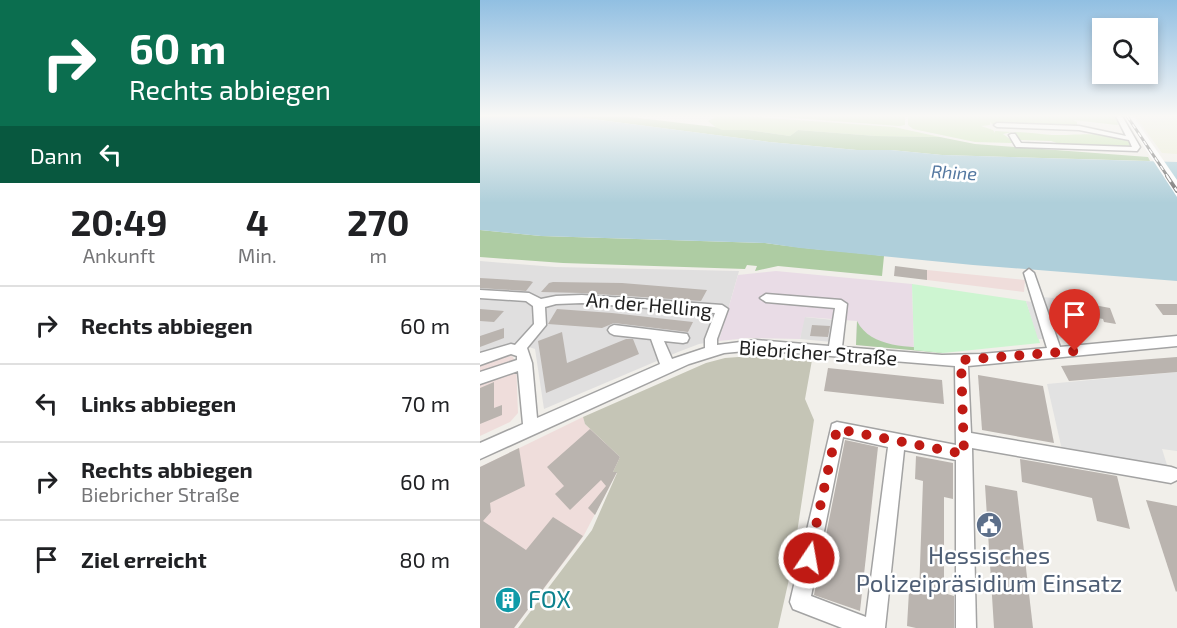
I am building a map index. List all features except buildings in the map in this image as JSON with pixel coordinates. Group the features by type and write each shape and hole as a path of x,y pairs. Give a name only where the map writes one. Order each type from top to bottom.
{"street":[{"path":"1025,145 1120,150 1136,148 1135,145"},
{"path":"1029,273 1055,353"},
{"name":"An der Helling","path":"480,294 529,297 539,304 582,298 722,309 711,339 711,350"},
{"path":"766,298 841,304 835,352"},
{"path":"518,350 540,325 539,304"},
{"path":"614,330 683,338"},
{"path":"656,336 668,367"},
{"name":"Biebricher Straße","path":"480,451 711,350 756,345 922,360 961,360 1177,342"},
{"path":"480,359 502,351 523,352 531,428"},
{"path":"961,360 966,628"},
{"path":"480,378 525,363"},
{"path":"869,628 800,602 837,429 897,441 964,447 1171,475"},
{"path":"875,628 897,441"}],"shaded area":[{"path":"480,261 555,267 739,271 719,341 699,344 678,352 544,409 535,349 520,344 480,355"},
{"path":"927,270 1025,280 1024,292 927,280"},
{"path":"776,271 912,284 914,350 856,345 857,321 805,317 800,339 748,338 719,341 738,275"},
{"path":"1041,297 1054,298 1067,338 1038,339 1026,301 1032,302"},
{"path":"804,317 834,320 832,342 800,339"},
{"path":"512,356 516,362 518,413 510,422 480,436 480,365"},
{"path":"752,356 812,360 805,399 814,420 792,566 778,628 518,628 592,530 617,473 613,472 620,457 585,424 583,417 706,363 725,358"},
{"path":"1177,372 1177,451 1162,449 1167,465 1062,450 1047,384"},
{"path":"583,417 585,424 620,457 613,472 617,472 583,537 514,628 480,628 480,467"}],"green space":[{"path":"805,145 992,145 1148,157 1150,161 942,155 891,150 857,150"},
{"path":"1064,145 1133,147 1069,147"},
{"path":"1156,145 1177,145 1177,154 1162,153"},
{"path":"480,230 541,236 765,243 884,256 882,276 778,266 755,271 757,266 747,265 745,269 563,263 480,257"},
{"path":"912,284 1026,301 1040,343 943,353 914,350"},
{"path":"857,321 863,330 881,341 938,349 943,353 856,345"}],"water":[{"name":"Rhine","path":"480,145 805,145 942,155 1177,162 1177,281 973,265 765,243 541,236 480,230"}],"pier":[{"path":"1143,145 1153,145 1177,180 1177,197"}],"railway":[{"path":"1147,145 1168,177"},
{"path":"1167,176 1177,191"}],"place":[{"name":"Hessisches Polizeipräsidium Einsatz","path":"989,525"},
{"name":"FOX","path":"508,600"}],"route":[{"path":"809,558 837,429 964,454 961,360 1075,351"}]}
